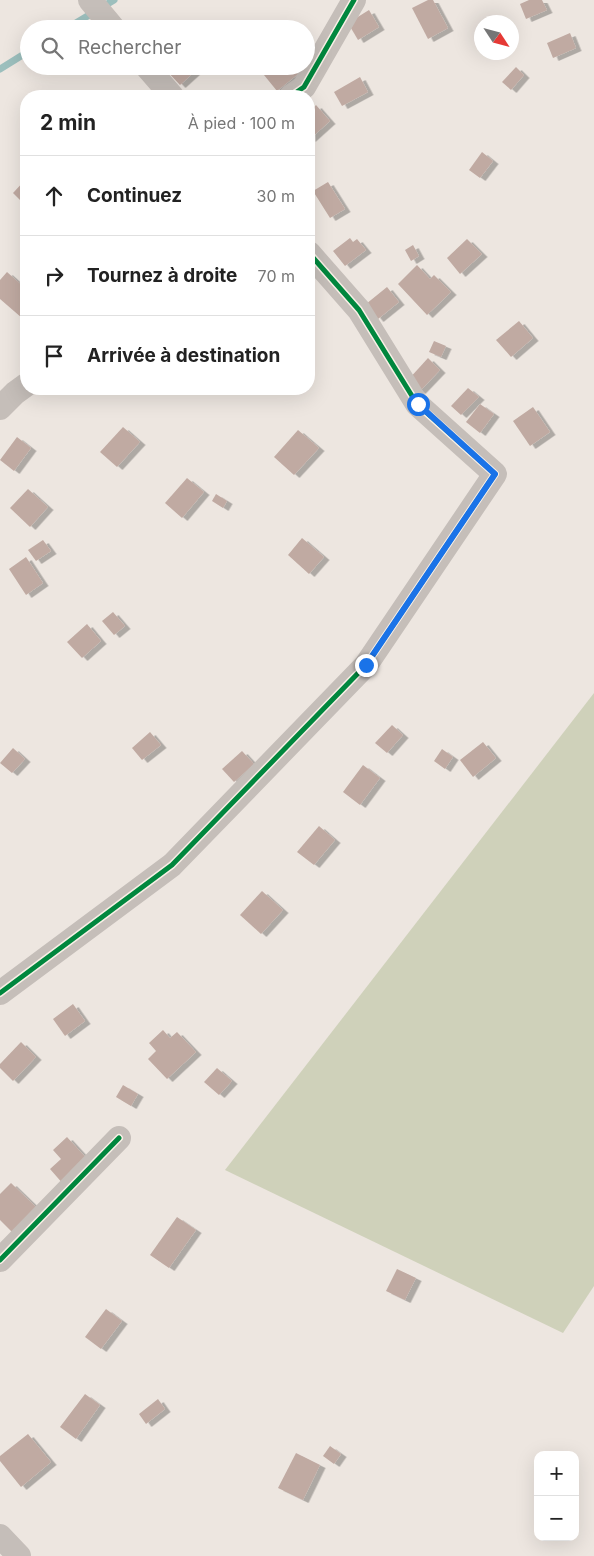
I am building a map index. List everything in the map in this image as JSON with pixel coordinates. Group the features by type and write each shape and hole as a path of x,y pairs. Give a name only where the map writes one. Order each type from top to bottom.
{"street":[{"path":"90,0 107,20"},
{"path":"315,68 354,0"},
{"path":"154,75 167,90"},
{"path":"300,90 311,75"},
{"path":"0,993 172,865 366,665 495,474 418,404 359,310 315,260"},
{"path":"0,408 20,389"},
{"path":"0,1260 118,1138"},
{"path":"0,1536 19,1556"}],"green space":[{"path":"594,693 594,1286 563,1333 225,1170"}],"building":[{"path":"428,0 433,0 448,28 428,39 412,8"},
{"path":"529,0 542,0 547,10 526,19 520,4"},
{"path":"369,10 379,27 358,40 348,23"},
{"path":"570,33 576,48 553,58 547,43"},
{"path":"516,67 524,75 511,90 502,82"},
{"path":"171,75 191,75 180,85"},
{"path":"264,75 297,75 278,90"},
{"path":"360,77 368,92 342,106 334,92"},
{"path":"315,106 330,121 315,134"},
{"path":"482,152 493,161 480,178 469,170"},
{"path":"328,182 345,209 330,218 315,194 315,190"},
{"path":"20,185 20,200 13,193"},
{"path":"350,238 353,242 357,239 366,250 345,266 333,251"},
{"path":"467,239 482,254 460,274 447,258"},
{"path":"413,245 419,256 411,261 405,250"},
{"path":"417,265 430,279 434,275 451,292 427,315 398,284"},
{"path":"7,272 20,284 20,316 0,299 0,280"},
{"path":"387,287 399,302 378,319 366,304"},
{"path":"519,321 533,338 511,357 496,340"},
{"path":"434,341 446,346 441,357 429,352"},
{"path":"428,358 440,370 420,391 408,380"},
{"path":"468,388 479,397 461,415 451,406"},
{"path":"480,404 494,414 480,433 466,422"},
{"path":"533,407 550,432 530,446 513,421"},
{"path":"123,427 140,442 117,467 100,452"},
{"path":"298,430 319,448 294,475 274,457"},
{"path":"17,437 31,448 14,471 0,460"},
{"path":"187,478 204,492 182,518 165,503"},
{"path":"28,489 48,507 30,527 10,508"},
{"path":"216,494 227,501 223,508 212,501"},
{"path":"302,538 324,557 309,574 288,555"},
{"path":"43,540 51,551 36,561 28,550"},
{"path":"26,557 43,583 26,595 9,569"},
{"path":"113,612 125,626 114,635 102,621"},
{"path":"87,624 101,641 82,658 67,642"},
{"path":"392,725 403,735 387,753 375,743"},
{"path":"150,732 161,745 142,760 132,748"},
{"path":"483,742 496,758 473,777 460,760"},
{"path":"13,748 25,759 12,773 0,763"},
{"path":"442,749 453,757 445,769 434,761"},
{"path":"242,751 254,764 234,782 222,769"},
{"path":"363,765 380,778 360,805 343,792"},
{"path":"319,826 335,840 314,865 297,852"},
{"path":"262,891 283,910 261,934 240,915"},
{"path":"73,1004 85,1021 65,1036 53,1019"},
{"path":"163,1030 170,1038 177,1032 196,1052 167,1079 148,1059 156,1051 149,1043"},
{"path":"21,1042 36,1057 13,1081 0,1068 0,1064"},
{"path":"217,1068 232,1081 219,1095 204,1082"},
{"path":"123,1085 138,1094 131,1106 116,1097"},
{"path":"67,1137 89,1161 64,1185 50,1169 61,1159 53,1150"},
{"path":"11,1183 37,1208 13,1233 0,1220 0,1194"},
{"path":"177,1217 196,1230 169,1268 150,1255"},
{"path":"397,1269 416,1278 405,1300 386,1291"},
{"path":"106,1309 122,1321 101,1349 85,1337"},
{"path":"85,1394 100,1405 76,1439 60,1427"},
{"path":"158,1399 165,1409 146,1424 139,1414"},
{"path":"28,1434 51,1462 21,1487 0,1461 0,1456"},
{"path":"330,1446 341,1454 334,1464 323,1456"},
{"path":"296,1453 320,1465 303,1500 278,1488"}],"waterway":[{"path":"81,20 114,0"},
{"path":"0,69 20,57"}],"cycle path":[{"path":"315,68 354,0"},
{"path":"300,90 304,87 311,75"},
{"path":"0,993 172,865 366,665 495,474 417,404 359,310 315,260"},
{"path":"0,1260 119,1138"}],"route":[{"path":"366,665 495,474 418,404"}]}
